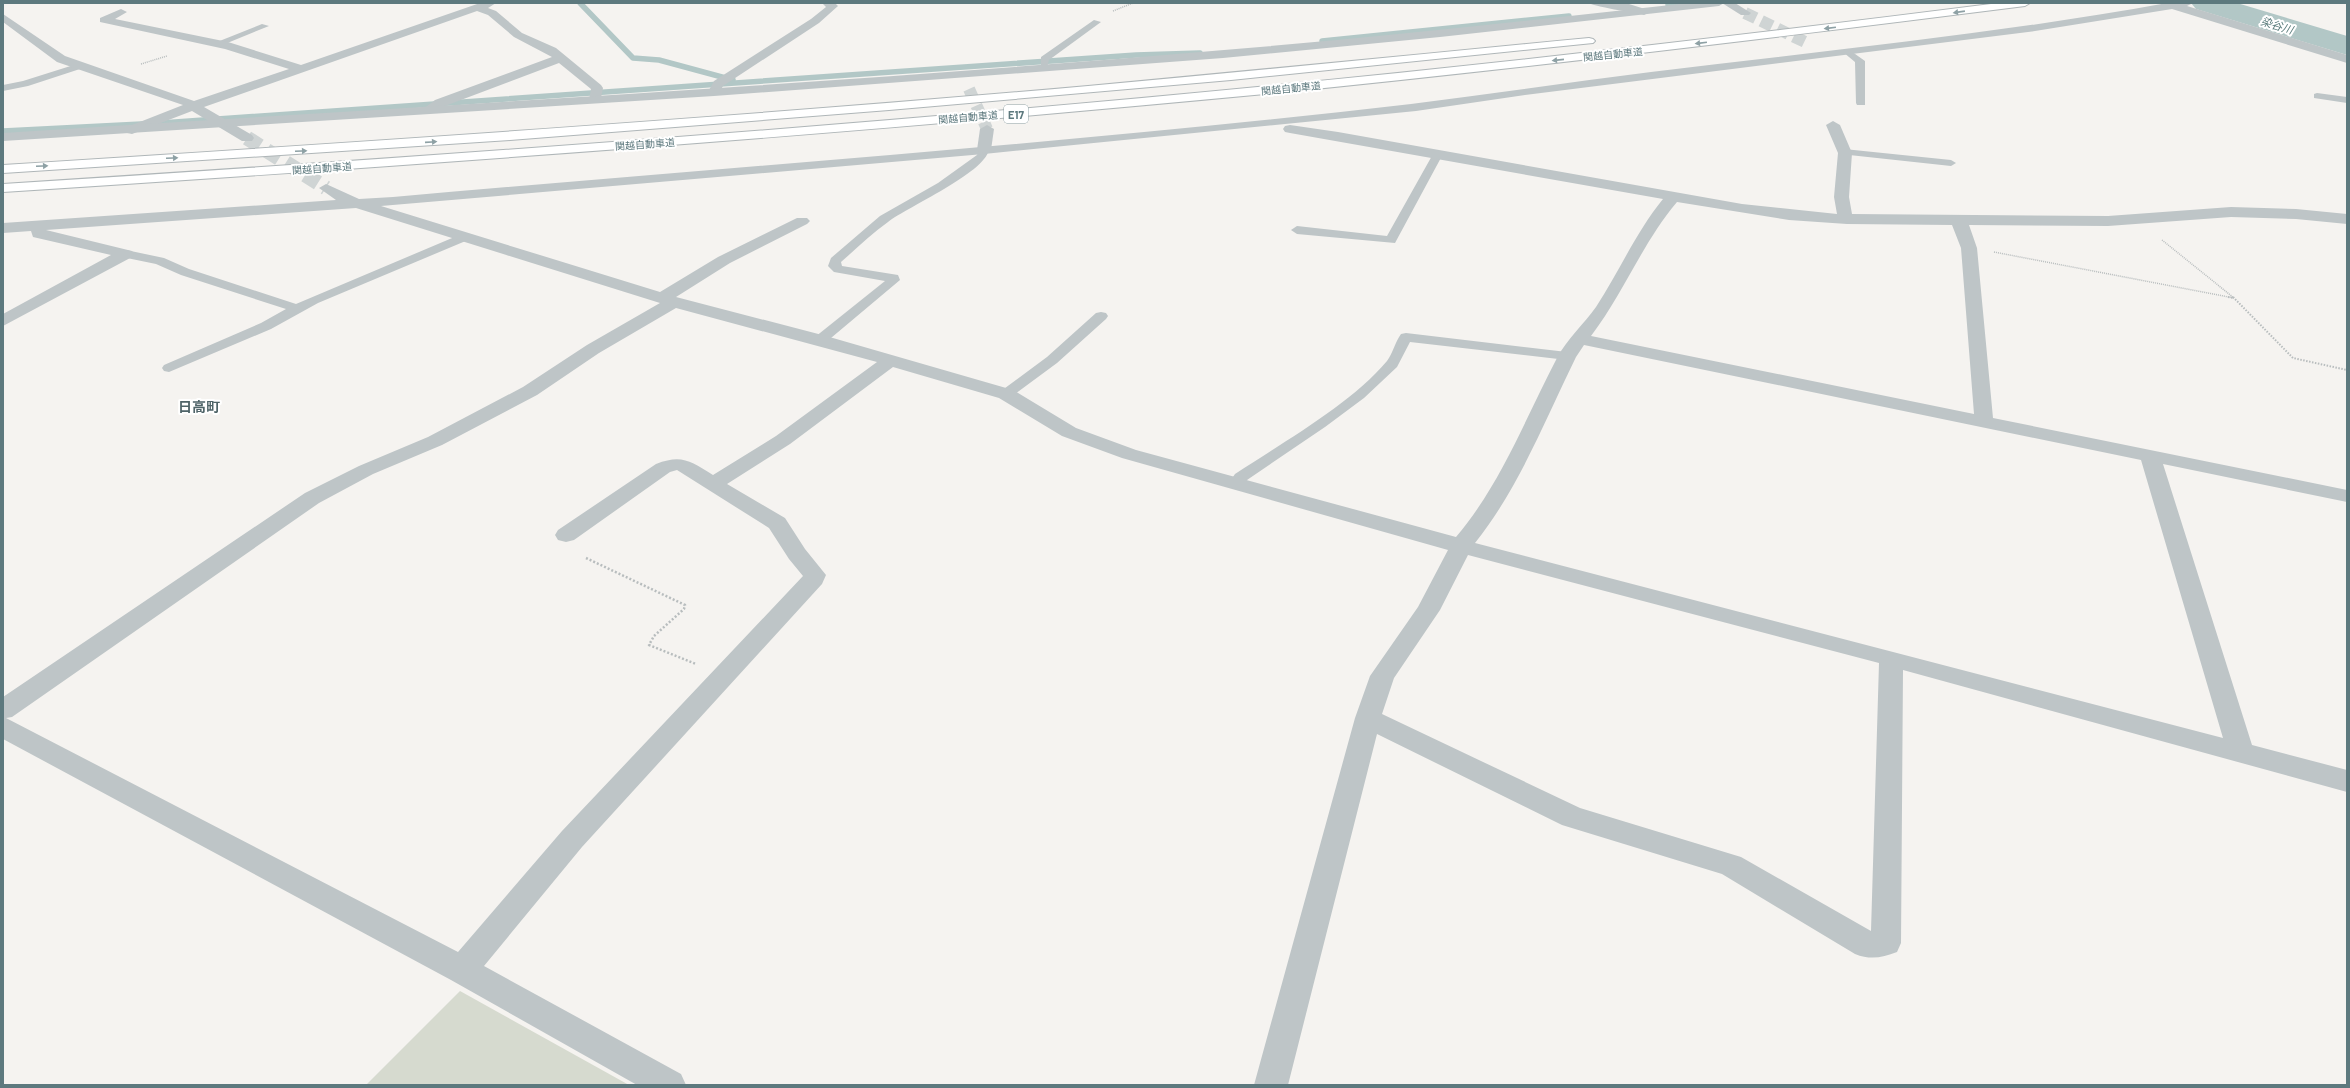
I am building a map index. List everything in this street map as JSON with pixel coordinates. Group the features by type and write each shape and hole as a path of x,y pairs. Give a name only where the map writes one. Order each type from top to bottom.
{"highway":[{"name":"関越自動車道","path":"3,188 337,167 1024,113 1610,54 2025,3"},
{"path":"1742,18 1755,22"},
{"name":"関越自動車道","path":"3,169 323,149 692,123 1018,96 1604,40"}],"street":[{"path":"132,130 142,124 491,3"},
{"path":"714,92 718,84 815,21 833,6 827,3"},
{"path":"1594,3 1623,5 1644,12"},
{"path":"4,138 714,92 1308,46 1644,12 1718,3"},
{"path":"1727,3 1742,18"},
{"path":"3,228 359,204 984,150 1275,122 1416,107 1533,90 2035,28 2175,4 2347,58"},
{"path":"478,8 492,13 518,35 552,51 561,58 597,88 595,100"},
{"path":"121,12 104,20 212,44 304,69"},
{"path":"3,17 52,54 80,66 193,106 247,138"},
{"path":"1805,42 1828,54"},
{"path":"429,110 440,102 561,58"},
{"path":"965,73 969,89"},
{"path":"1275,122 1286,128 1783,214 1847,218 2049,222 2136,219 2250,212 2347,218"},
{"path":"1833,125 1844,152 1842,197 1843,211 1847,218"},
{"path":"984,150 987,129"},
{"path":"326,188 342,198 359,204 668,300 820,340 1006,394 1069,432 1095,443 1236,484 1461,546 1891,658 2347,781"},
{"path":"1271,1085 1368,718 1382,676 1428,610 1461,546 1487,514 1505,483 1567,356 1603,309 1658,215 1674,196"},
{"path":"3,710 312,498 366,470 435,440 530,391 668,300 724,260 802,221"},
{"path":"1957,221 1962,227 1969,248 1984,421"},
{"path":"39,225 39,234 126,254"},
{"path":"3,321 126,254"},
{"path":"1580,339 2347,496"},
{"path":"714,483 783,440 890,361"},
{"path":"2150,456 2241,753"},
{"path":"462,970 572,839 811,584 815,575 797,554 777,523 714,483 682,465 668,465 566,535"},
{"path":"1368,718 1572,817 1730,865 1866,945 1886,943 1891,658"},
{"path":"3,727 462,970 669,1085"}],"lane":[{"path":"1044,66 1044,58 1097,22"},
{"path":"212,44 265,26"},
{"path":"1848,52 1860,61 1861,103"},
{"path":"3,88 25,84 80,66"},
{"path":"2317,96 2347,100"},
{"path":"820,340 894,280 893,278 881,275 838,269 834,266 835,261 884,220 942,185 982,157 984,150"},
{"path":"1844,152 1950,162"},
{"path":"1297,230 1391,240 1438,154"},
{"path":"169,368 266,326 296,308 464,236"},
{"path":"126,254 160,261 185,272 296,308"},
{"path":"1006,394 1052,360 1101,316"},
{"path":"1236,484 1241,477 1316,427 1358,394 1392,364 1406,337 1567,356"}],"path":[{"path":"106,75 212,44"},
{"path":"2136,219 2234,298 2293,358 2347,370"},
{"path":"1969,248 2234,298"},
{"path":"586,558 685,605 684,609 654,636 650,645 726,675"}],"shaded area":[{"path":"460,991 629,1085 366,1085"}],"waterway":[{"path":"580,3 633,58 659,60 733,80"},
{"path":"1668,5 1689,3"},
{"name":"染谷川","path":"2206,3 2347,46"},
{"path":"1322,41 1569,16"},
{"path":"3,131 161,123 1136,55 1200,53"}],"tunnel":[{"path":"1745,13 1805,42"},
{"path":"969,89 987,129"},
{"path":"247,138 326,188"}],"district":[{"name":"日高町","path":"199,406"}]}
